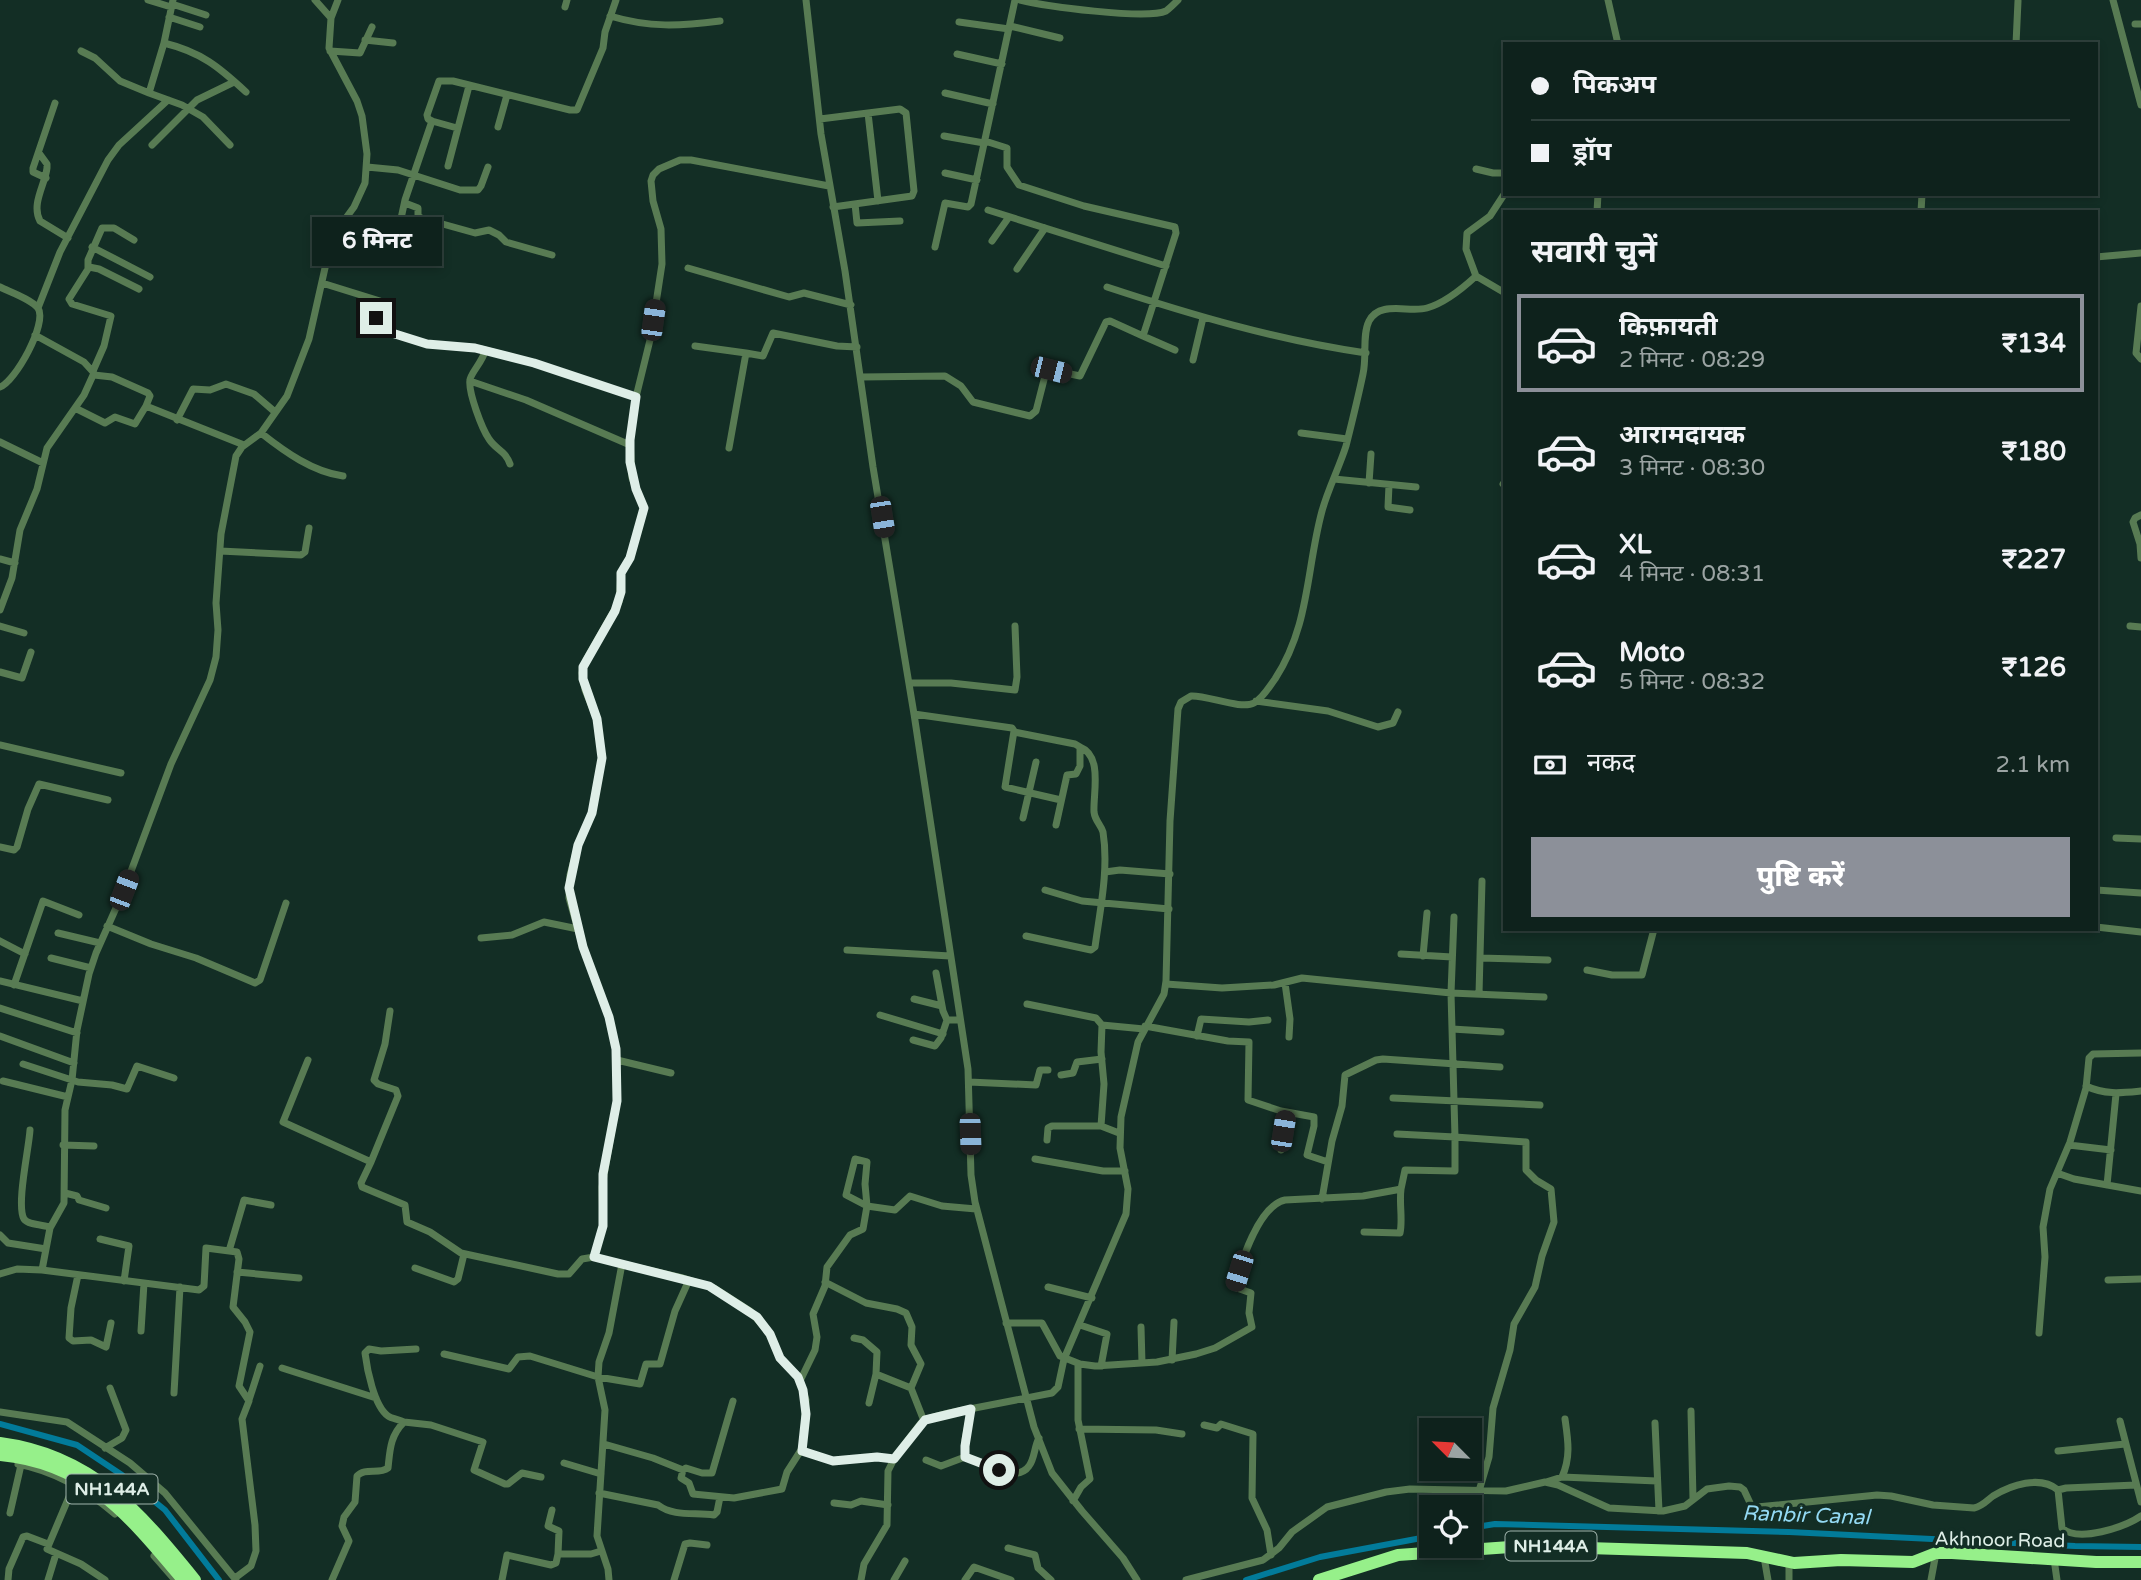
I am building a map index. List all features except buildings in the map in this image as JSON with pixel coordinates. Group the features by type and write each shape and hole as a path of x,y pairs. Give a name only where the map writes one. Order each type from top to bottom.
{"highway":[{"name":"NH144A","path":"0,1443 60,1458 104,1483 141,1516 195,1580"},
{"name":"NH144A","path":"0,1455 54,1466 88,1484 116,1505 183,1580"},
{"name":"Akhnoor Road","path":"1324,1579 1398,1555 1524,1546 1730,1552 1777,1560 1905,1562 1936,1553 2109,1563 2141,1562"}],"street":[{"path":"148,0 172,4 206,15"},
{"path":"42,1270 50,1227 63,1207 66,1168 63,1124 72,1080 77,1033 91,968 124,890 171,764 213,669 217,643 216,603 223,520 234,462 238,452 261,433 283,404 302,359 332,237 361,195 367,167 362,116 357,101 330,51 331,18 338,0"},
{"path":"457,128 428,119 439,81 448,80 578,110 603,48 615,0"},
{"path":"806,0 833,207 857,347 873,467 914,714 969,1082 971,1175 976,1209 1027,1398 1052,1473 1107,1538 1137,1580"},
{"path":"935,247 945,203 971,206 1017,0 1060,8 1148,12 1167,10 1178,0"},
{"path":"1608,0 1618,42"},
{"path":"2112,0 2137,78 2141,106"},
{"path":"315,1 331,18"},
{"path":"2016,42 2018,1"},
{"path":"149,93 172,4"},
{"path":"610,16 639,24 662,26 720,21"},
{"path":"169,17 200,27"},
{"path":"959,22 1060,38"},
{"path":"330,51 359,53 372,27"},
{"path":"365,40 393,43"},
{"path":"164,43 194,51 206,58 246,92"},
{"path":"81,51 95,58 120,81 206,118 230,145"},
{"path":"957,54 1002,64"},
{"path":"152,145 197,100 234,82"},
{"path":"448,166 469,86"},
{"path":"945,93 993,104"},
{"path":"498,127 507,95"},
{"path":"0,387 12,379 39,338 38,308 100,171 114,151 168,100"},
{"path":"46,178 32,170 55,103"},
{"path":"820,119 900,109 906,113 913,194 910,197 833,207"},
{"path":"868,113 878,201"},
{"path":"397,237 413,174 432,121"},
{"path":"944,135 1007,148 1007,167 1019,185 1084,206 1174,226 1176,233 1143,336"},
{"path":"39,153 47,164 37,217 68,238"},
{"path":"594,1257 603,1226 602,1187 617,1101 617,1060 609,1017 569,898 570,875 578,845 592,813 602,758 597,719 585,690 582,673 586,660 615,611 621,592 621,573 630,558 644,508 632,478 630,445 636,397 651,335 662,264 661,229 651,188 653,175 673,162 691,160 830,186"},
{"path":"367,167 398,170 460,190 478,190 488,167"},
{"path":"1476,169 1503,173"},
{"path":"945,173 977,180"},
{"path":"1503,196 1490,216 1467,233 1466,249 1476,276 1503,292"},
{"path":"405,203 418,208 418,216 421,218 475,233 489,230 499,235 506,243 552,255"},
{"path":"855,204 857,223 900,221"},
{"path":"988,210 1166,266"},
{"path":"992,241 1009,217"},
{"path":"0,610 15,563 20,530 37,489 50,443 85,395 104,346 111,316 69,302 89,268 88,260 99,232 105,227 114,228 134,240"},
{"path":"1017,269 1045,228"},
{"path":"92,247 150,277"},
{"path":"2098,257 2141,253"},
{"path":"89,268 139,289"},
{"path":"688,268 789,297 804,293 850,305"},
{"path":"861,1580 864,1564 887,1525 887,1480 894,1459 924,1421 1056,1391 1064,1359 1126,1214 1128,1189 1119,1133 1138,1042 1159,1005 1166,984 1172,761 1178,709 1181,702 1191,696 1244,705 1256,701 1266,692 1296,640 1306,604 1321,515 1347,439 1366,353 1368,322 1377,312 1391,308 1426,308 1464,287 1476,276"},
{"path":"322,283 380,301 374,325 376,328 427,344 483,350 555,369 636,397"},
{"path":"0,287 38,308"},
{"path":"1107,287 1203,318 1298,342 1366,353"},
{"path":"2141,306 2136,353 2141,359"},
{"path":"1194,360 1203,318"},
{"path":"861,377 945,376 961,387 973,402 1030,416 1036,411 1046,372 1051,370 1080,376 1105,322 1110,321 1175,350"},
{"path":"695,346 763,356 773,332 837,346 857,347"},
{"path":"39,338 84,362 93,373 112,377 150,396 135,424 115,417 105,423 75,408"},
{"path":"483,350 470,381 475,406 486,435 505,453 510,464"},
{"path":"729,448 746,353"},
{"path":"470,381 526,400 630,445"},
{"path":"177,419 193,389 210,390 226,384 254,394 275,412"},
{"path":"146,406 244,445"},
{"path":"261,433 306,463 343,477"},
{"path":"1301,433 1347,439"},
{"path":"0,442 43,463"},
{"path":"1369,483 1371,454"},
{"path":"1334,479 1416,487"},
{"path":"1389,485 1388,506 1410,510"},
{"path":"2141,515 2133,522 2141,558"},
{"path":"220,551 301,555 309,528"},
{"path":"0,559 15,563"},
{"path":"0,626 23,633"},
{"path":"909,683 951,683 1013,691 1017,677 1014,626"},
{"path":"2130,626 2141,627"},
{"path":"0,673 22,678 31,652"},
{"path":"1256,701 1328,711 1378,727 1393,723 1398,712"},
{"path":"914,714 1014,729 1005,787 1061,800"},
{"path":"1014,733 1071,743 1087,751 1092,757 1095,816 1102,830 1105,872 1094,950 1026,936"},
{"path":"0,745 121,773"},
{"path":"1056,825 1067,775 1077,774 1080,766 1080,747"},
{"path":"1023,818 1036,762"},
{"path":"0,847 13,850 17,847 28,809 39,784 108,800"},
{"path":"2116,838 2141,839"},
{"path":"1105,872 1120,870 1170,874"},
{"path":"1479,994 1482,881"},
{"path":"1045,890 1082,901 1169,909"},
{"path":"2098,890 2141,892"},
{"path":"14,985 43,901 79,915"},
{"path":"107,926 256,983 260,980 286,903"},
{"path":"1423,956 1427,913"},
{"path":"1364,1232 1400,1233 1402,1220 1399,1206 1405,1170 1454,1173 1451,993 1454,917"},
{"path":"481,938 512,934 544,922 578,929"},
{"path":"2098,927 2141,932"},
{"path":"1587,970 1612,975 1642,975 1653,931"},
{"path":"58,933 100,943"},
{"path":"0,941 24,954"},
{"path":"847,950 950,956"},
{"path":"1401,954 1452,957"},
{"path":"51,958 91,968"},
{"path":"1480,958 1548,960"},
{"path":"913,1040 935,1046 943,1034 947,1020 936,973"},
{"path":"1166,984 1210,989 1285,983 1301,978 1451,993 1544,998"},
{"path":"0,981 83,1001"},
{"path":"1285,983 1290,1017 1289,1037"},
{"path":"914,999 942,1006"},
{"path":"1027,1004 1096,1018 1102,1025 1104,1084 1101,1126"},
{"path":"0,1008 77,1033"},
{"path":"390,1011 385,1045 374,1080 396,1090 398,1096 362,1181 362,1187 405,1205 407,1222 430,1232 464,1254 565,1275 572,1272 582,1259 594,1257 690,1280 714,1288 750,1311 770,1334 780,1358 800,1381 806,1400 802,1451 787,1472 781,1490 745,1497 692,1493 689,1483 681,1478 683,1470"},
{"path":"880,1015 943,1034"},
{"path":"1197,1036 1201,1019 1248,1022 1268,1020"},
{"path":"947,1020 960,1020"},
{"path":"1102,1025 1249,1042 1248,1100 1286,1112 1314,1117 1307,1156 1328,1162"},
{"path":"1452,1029 1502,1032"},
{"path":"0,1036 74,1063"},
{"path":"2039,1333 2045,1257 2043,1227 2050,1189 2070,1145 2086,1086 2089,1058 2093,1054 2141,1053"},
{"path":"1061,1075 1073,1073 1077,1062 1102,1059"},
{"path":"1322,1199 1342,1105 1345,1074 1383,1059 1452,1066 1500,1067"},
{"path":"307,1060 282,1122 371,1162"},
{"path":"617,1060 671,1073"},
{"path":"23,1064 72,1080 127,1089 138,1066 174,1078"},
{"path":"969,1082 1036,1085 1040,1069 1048,1070"},
{"path":"3,1081 68,1097"},
{"path":"2086,1086 2096,1091 2116,1094 2141,1091"},
{"path":"2107,1185 2116,1094"},
{"path":"1393,1098 1540,1105"},
{"path":"1280,1150 1286,1112"},
{"path":"1047,1140 1050,1126 1101,1126 1119,1133"},
{"path":"30,1130 22,1188 24,1217 28,1222 50,1227"},
{"path":"1397,1134 1526,1142 1526,1170 1551,1189 1554,1222 1535,1287 1514,1324 1510,1350 1493,1408 1489,1457 1479,1491"},
{"path":"63,1145 94,1146"},
{"path":"2070,1145 2110,1150"},
{"path":"800,1381 815,1350 817,1336 813,1314 825,1282 824,1274 836,1252 850,1235 863,1229 867,1206 867,1162 855,1159 846,1195 867,1206 895,1210 910,1196 942,1206 976,1209"},
{"path":"1035,1159 1103,1171 1125,1171"},
{"path":"2057,1173 2141,1191"},
{"path":"1006,1324 1044,1324 1060,1356 1078,1364 1101,1366 1172,1360 1215,1348 1251,1329 1251,1293 1234,1288 1245,1254 1269,1208 1279,1201 1363,1196 1401,1189"},
{"path":"65,1193 106,1208"},
{"path":"229,1251 244,1200 271,1205"},
{"path":"0,1236 8,1243 46,1249"},
{"path":"100,1239 129,1246 124,1280"},
{"path":"0,1274 17,1269 42,1270 199,1290 203,1288 208,1247 238,1253 233,1307 250,1332 239,1386 249,1400"},
{"path":"415,1268 454,1282 458,1279 464,1254"},
{"path":"609,1580 597,1536 605,1410 598,1377 599,1362 609,1333 622,1264"},
{"path":"237,1272 299,1278"},
{"path":"78,1275 71,1308 69,1338 73,1341 91,1340 106,1347 111,1323"},
{"path":"2108,1280 2141,1279"},
{"path":"444,1354 509,1369 518,1357 530,1356 598,1377 640,1384 646,1364 660,1364 675,1311 690,1280"},
{"path":"825,1282 866,1303 906,1313 912,1327 911,1345 922,1364 911,1388 924,1421"},
{"path":"141,1331 144,1283"},
{"path":"174,1393 180,1287"},
{"path":"1048,1287 1092,1298"},
{"path":"1172,1360 1174,1322"},
{"path":"1080,1325 1107,1334 1101,1366"},
{"path":"1141,1327 1142,1363"},
{"path":"854,1338 863,1340 877,1352 876,1374 869,1402"},
{"path":"416,1349 367,1349 366,1356 376,1398 388,1416 404,1422 431,1424 483,1442 474,1470 505,1484 509,1484 522,1473 541,1477"},
{"path":"1073,1501 1081,1487 1090,1479 1079,1429 1078,1364"},
{"path":"0,1412 67,1422 147,1476 165,1493 235,1579 251,1566 256,1551 247,1442 242,1419 249,1406 260,1366"},
{"path":"282,1368 376,1398"},
{"path":"876,1374 911,1388"},
{"path":"105,1448 122,1438 126,1430 110,1388"},
{"path":"604,1444 683,1470 686,1468 709,1475 712,1473 733,1401"},
{"path":"965,1457 971,1409"},
{"path":"1692,1411 1693,1499"},
{"path":"1562,1477 1569,1451 1565,1419"},
{"path":"2120,1421 2141,1502"},
{"path":"332,1580 349,1541 342,1526 344,1517 355,1502 358,1476 360,1472 382,1472 387,1468 390,1445 404,1422"},
{"path":"1655,1423 1659,1511"},
{"path":"1204,1425 1217,1428 1221,1424 1253,1434 1252,1498 1267,1530 1271,1555"},
{"path":"1079,1429 1156,1430 1182,1434"},
{"path":"926,1460 940,1466 965,1457 1008,1473 1023,1471 1031,1463 1039,1438"},
{"path":"2059,1451 2125,1444"},
{"path":"802,1451 833,1461 877,1457 894,1459"},
{"path":"0,1461 44,1471 74,1485 121,1519 175,1580"},
{"path":"564,1463 601,1474"},
{"path":"10,1513 21,1465"},
{"path":"1186,1580 1263,1560 1293,1532 1327,1507 1386,1492 1410,1489 1506,1491 1562,1477 1657,1481"},
{"path":"1545,1482 1558,1485 1609,1508 1659,1511 1685,1506 1707,1489 1730,1486 1740,1487 1751,1505 1757,1507 1877,1495 1933,1505 1974,1508 2024,1483 2048,1484 2058,1490 2137,1485"},
{"path":"74,1485 47,1549 81,1564 105,1580"},
{"path":"2058,1490 2062,1528 2069,1533 2111,1529 2141,1516"},
{"path":"599,1493 675,1512 714,1515 720,1497"},
{"path":"834,1503 851,1505 861,1501 888,1505"},
{"path":"502,1580 507,1555 551,1565 555,1563 559,1531 548,1526 552,1510"},
{"path":"8,1580 9,1569 23,1537 48,1544"},
{"path":"674,1580 685,1544 707,1545"},
{"path":"1009,1548 1035,1555 1038,1568 1051,1580"},
{"path":"558,1554 591,1554 601,1551"},
{"path":"1931,1580 1936,1553"},
{"path":"48,1580 57,1554"},
{"path":"2054,1559 2057,1580"},
{"path":"1768,1580 1777,1560"},
{"path":"1777,1560 1789,1580"},
{"path":"894,1580 905,1561"},
{"path":"965,1580 974,1567 1011,1580"}],"waterway":[{"name":"Ranbir Canal","path":"0,1424 77,1445 122,1475 165,1510 219,1580"},
{"name":"Ranbir Canal","path":"1482,1526 1495,1524 1789,1532 2141,1547"},
{"name":"Ranbir Canal","path":"1246,1580 1320,1557 1419,1538"}],"route":[{"path":"376,318 376,328 427,344 449,348 475,348 513,357 636,397 630,462 632,478 644,508 630,558 621,573 619,602 583,667 585,690 597,719 602,758 592,813 578,845 569,888 569,898 583,947 609,1017 616,1049 617,1101 603,1174 603,1226 594,1257 709,1286 757,1317 770,1334 780,1358 798,1377 803,1390 806,1414 802,1451 833,1461 877,1457 894,1459 925,1420 971,1409 965,1457 999,1470"}]}
